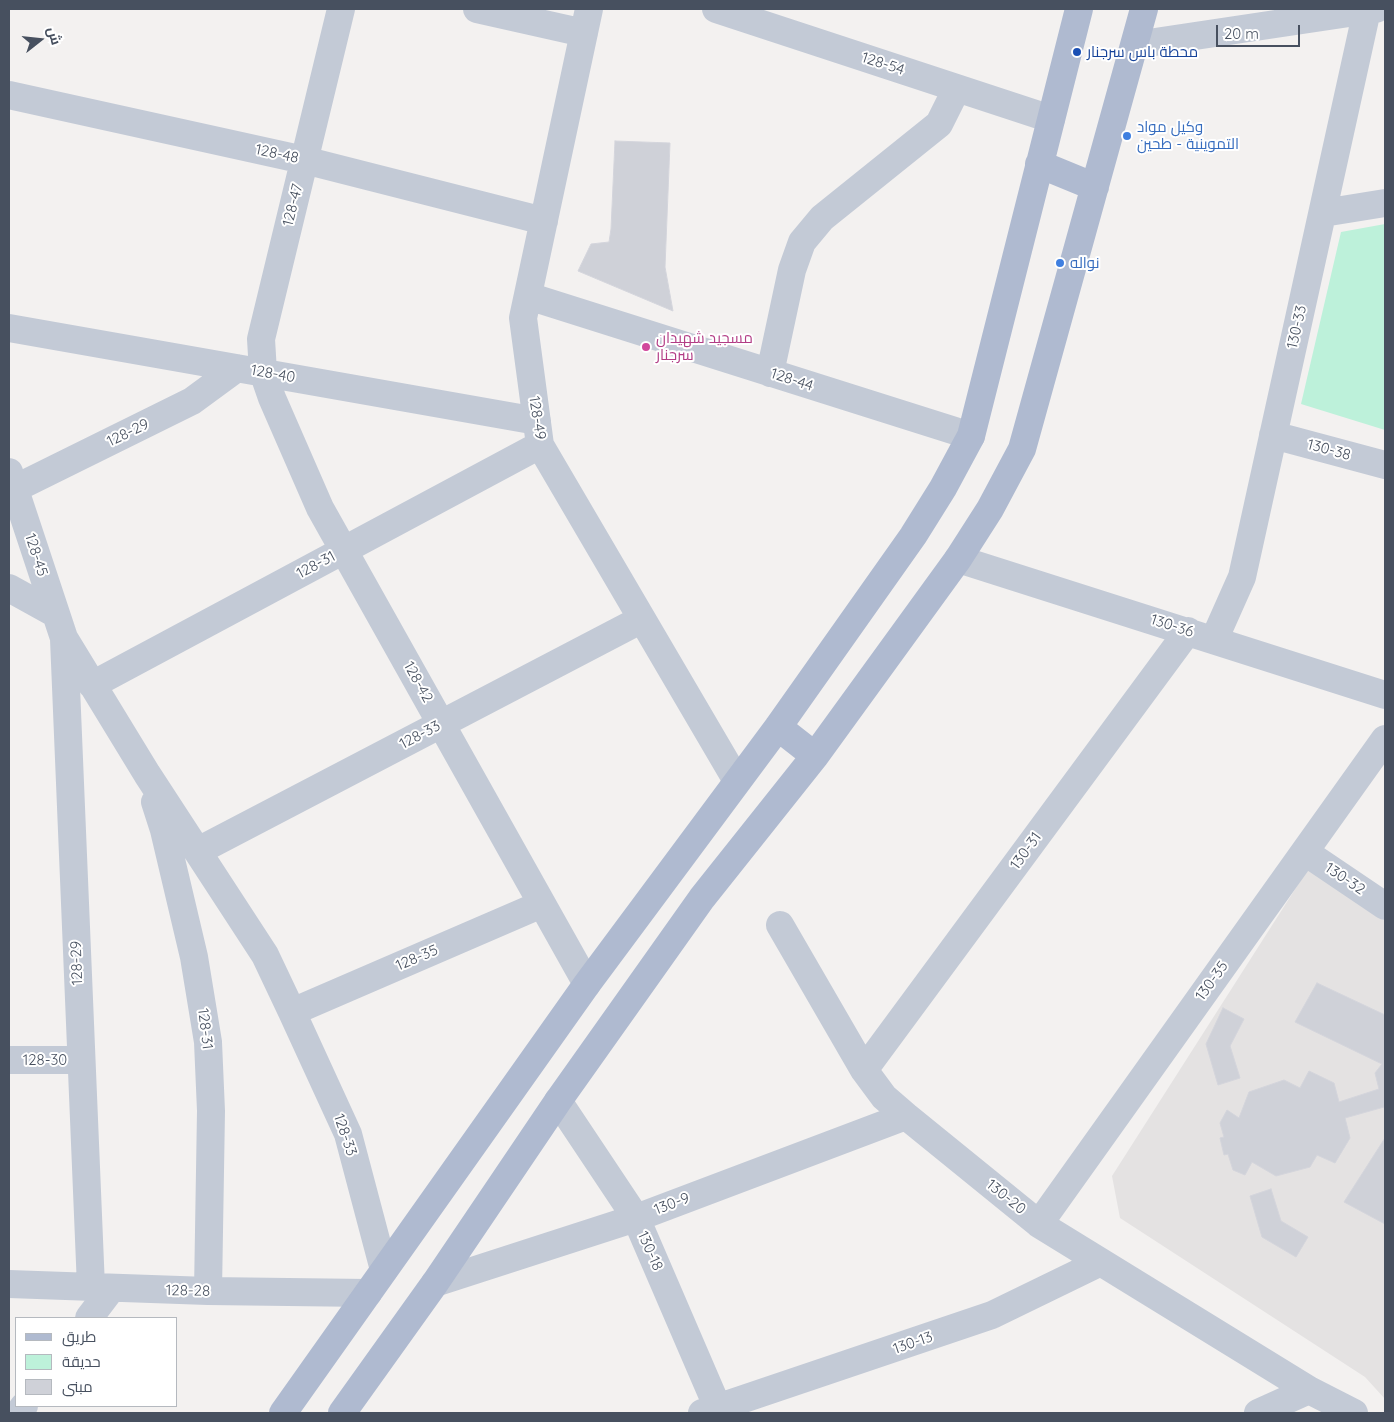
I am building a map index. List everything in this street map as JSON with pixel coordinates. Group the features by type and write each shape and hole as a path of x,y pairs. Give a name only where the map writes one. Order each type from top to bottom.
{"main road":[{"path":"283,1413 587,984 778,727 913,536 943,488 971,436 1079,9"},
{"path":"342,1413 435,1283 558,1101 702,898 815,756 958,559 990,509 1022,449 1144,9"},
{"path":"1040,164 1096,187"},
{"path":"778,727 815,756"}],"street":[{"name":"128-47","path":"263,372 261,339 341,9"},
{"path":"477,9 586,21"},
{"name":"128-54","path":"716,9 1051,119"},
{"path":"1135,45 1371,10"},
{"name":"130-33","path":"1214,640 1242,577 1323,213 1371,10"},
{"name":"128-49","path":"586,21 523,318 538,433 642,618 737,781"},
{"path":"770,372 792,270 802,242 822,218 939,124 957,88"},
{"name":"128-48","path":"9,95 304,160 544,221"},
{"path":"1323,213 1385,203"},
{"name":"128-44","path":"528,296 971,436"},
{"name":"128-40","path":"9,328 263,372 538,433"},
{"name":"128-29","path":"12,481 192,401 237,368"},
{"name":"128-42","path":"263,372 272,398 320,508 587,984"},
{"name":"128-31","path":"92,685 344,550 538,433"},
{"name":"130-38","path":"1273,435 1385,465"},
{"name":"128-45","path":"12,481 60,626"},
{"name":"130-36","path":"958,559 1385,695"},
{"path":"9,588 60,626"},
{"name":"128-33","path":"198,851 642,618"},
{"name":"128-29","path":"60,626 81,1060 101,1288"},
{"name":"128-33","path":"60,626 92,685 147,774 265,955 348,1134 384,1270"},
{"name":"130-31","path":"864,1070 1188,631"},
{"name":"130-35","path":"1038,1224 1385,739"},
{"name":"128-31","path":"147,774 164,830 194,958 208,1042 211,1111 208,1291"},
{"name":"130-32","path":"1305,852 1385,906"},
{"name":"128-35","path":"292,1012 542,904"},
{"name":"130-20","path":"780,925 864,1070 884,1096 906,1116 1038,1224 1309,1390 1354,1413"},
{"name":"128-30","path":"9,1060 81,1060"},
{"name":"130-18","path":"558,1101 636,1218 714,1411"},
{"name":"130-9","path":"435,1283 636,1218 906,1116"},
{"name":"130-13","path":"714,1411 992,1315 1101,1262"},
{"name":"128-28","path":"9,1284 208,1291 368,1293"},
{"path":"89,1317 101,1288"},
{"path":"1258,1413 1309,1390 1327,1413"}],"shaded area":[{"path":"1308,869 1385,921 1385,1399 1365,1377 1120,1218 1112,1176"}],"green space":[{"path":"1385,224 1385,430 1301,404 1341,232"}],"building":[{"path":"615,141 670,143 665,267 673,311 578,271 591,244 609,242"},
{"path":"1317,983 1385,1015 1385,1111 1384,1107 1345,1118 1350,1138 1335,1163 1317,1155 1310,1167 1276,1176 1252,1162 1245,1175 1233,1170 1228,1154 1224,1155 1220,1138 1224,1137 1220,1123 1227,1110 1239,1118 1249,1092 1284,1080 1300,1088 1309,1071 1334,1083 1339,1102 1379,1089 1375,1073 1382,1064 1295,1022"},
{"path":"1223,1008 1244,1019 1230,1046 1240,1078 1218,1085 1206,1044"},
{"path":"1385,1138 1385,1224 1344,1202"},
{"path":"1271,1189 1281,1221 1308,1237 1296,1257 1262,1237 1250,1196"}],"place":[{"name":"محطة باس سرجنار","path":"1077,52"},
{"name":"وكيل مواد التموينية - طحين","path":"1127,136"},
{"name":"نواله","path":"1060,263"},
{"name":"مسجيد شهيدان سرجنار","path":"646,347"}]}
